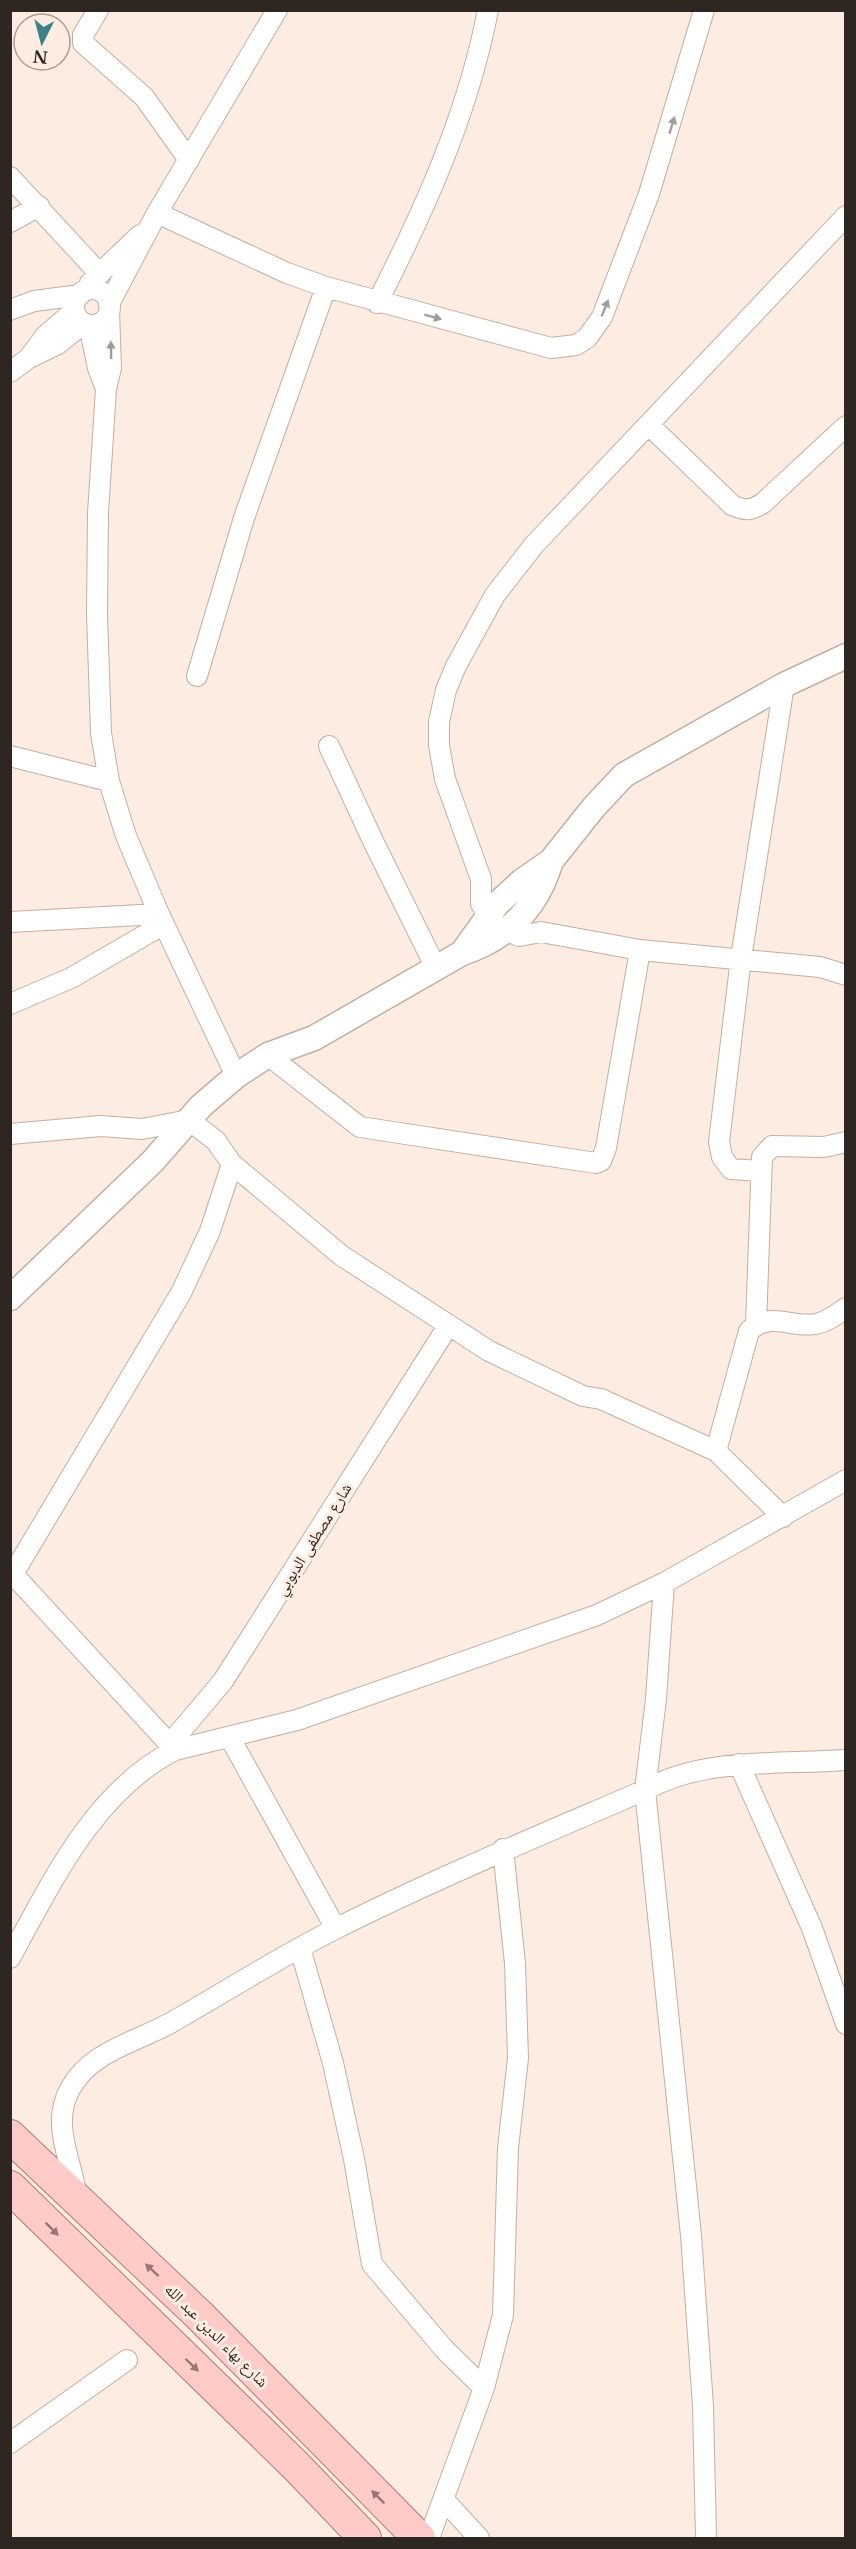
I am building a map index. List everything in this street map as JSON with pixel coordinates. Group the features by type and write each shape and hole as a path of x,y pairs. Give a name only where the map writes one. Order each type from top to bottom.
{"main road":[{"name":"شارع بهاء الدين عبد الله","path":"10,2136 199,2315 419,2538"},
{"path":"10,2187 262,2433 365,2538"},
{"path":"262,2433 291,2409"}],"street":[{"path":"98,10 83,35 83,43 144,97 189,160"},
{"path":"17,308 34,300 81,309 104,320 154,219 277,10"},
{"path":"377,303 445,159 470,86 488,10"},
{"path":"154,219 287,273 377,303 551,348 576,345 587,338 602,317 649,194 704,10"},
{"path":"10,177 98,272"},
{"path":"10,222 39,206"},
{"path":"846,216 649,425 563,512 495,596 456,666 446,690 439,722 439,744 445,779 481,879 479,892 487,916 496,926 519,936 541,932 640,950 820,967 846,975"},
{"path":"106,389 81,309 98,272 154,219"},
{"path":"197,676 244,518 326,287"},
{"path":"10,372 29,358 43,353 81,309 101,292 109,307 111,368 106,389 98,524 97,614 101,733 109,781 126,836 161,919 237,1076"},
{"path":"649,425 732,505 744,511 754,510 763,503 846,426"},
{"path":"462,953 487,916 509,893 551,861 594,807 624,775 784,685 846,657"},
{"path":"760,1171 731,1169 722,1156 719,1142 741,958 784,685"},
{"path":"329,746 436,968"},
{"path":"10,756 109,781"},
{"path":"10,1298 153,1161 216,1092 268,1055 314,1038 462,953 485,945 507,932 527,912 546,879 551,861"},
{"path":"481,879 509,893 527,912 541,932"},
{"path":"10,922 161,919"},
{"path":"10,1004 56,986 161,919"},
{"path":"268,1055 360,1127 385,1133 596,1163 602,1161 606,1148 640,950"},
{"path":"10,1134 101,1126 142,1129 189,1120 216,1141 232,1164 342,1256 489,1351 583,1396 600,1399 716,1451 783,1517"},
{"path":"756,1325 762,1157 772,1146 833,1146 846,1142"},
{"path":"172,1748 11,1575 181,1293 204,1246 232,1164"},
{"path":"716,1451 749,1331 756,1325 771,1320 817,1324 846,1308"},
{"name":"شارع مصطفى الدبوبي","path":"172,1748 223,1681 448,1326"},
{"path":"10,1958 58,1872 104,1808 132,1778 172,1748 230,1738 297,1720 542,1636 628,1602 843,1485"},
{"path":"664,1583 656,1699 645,1790 691,2235 703,2406 706,2538"},
{"path":"230,1738 336,1929"},
{"path":"77,2199 72,2167 63,2141 61,2115 70,2089 81,2075 114,2049 164,2027 336,1929 503,1849 645,1790 667,1778 739,1764 846,1760"},
{"path":"739,1764 812,1928 846,2024"},
{"path":"429,2538 445,2501 484,2388 503,2315 508,2148 518,2058 516,1983 503,1849"},
{"path":"300,1948 333,2063 354,2158 372,2264 445,2350 484,2388"},
{"path":"10,2443 127,2360"},
{"path":"445,2501 479,2538"}]}
